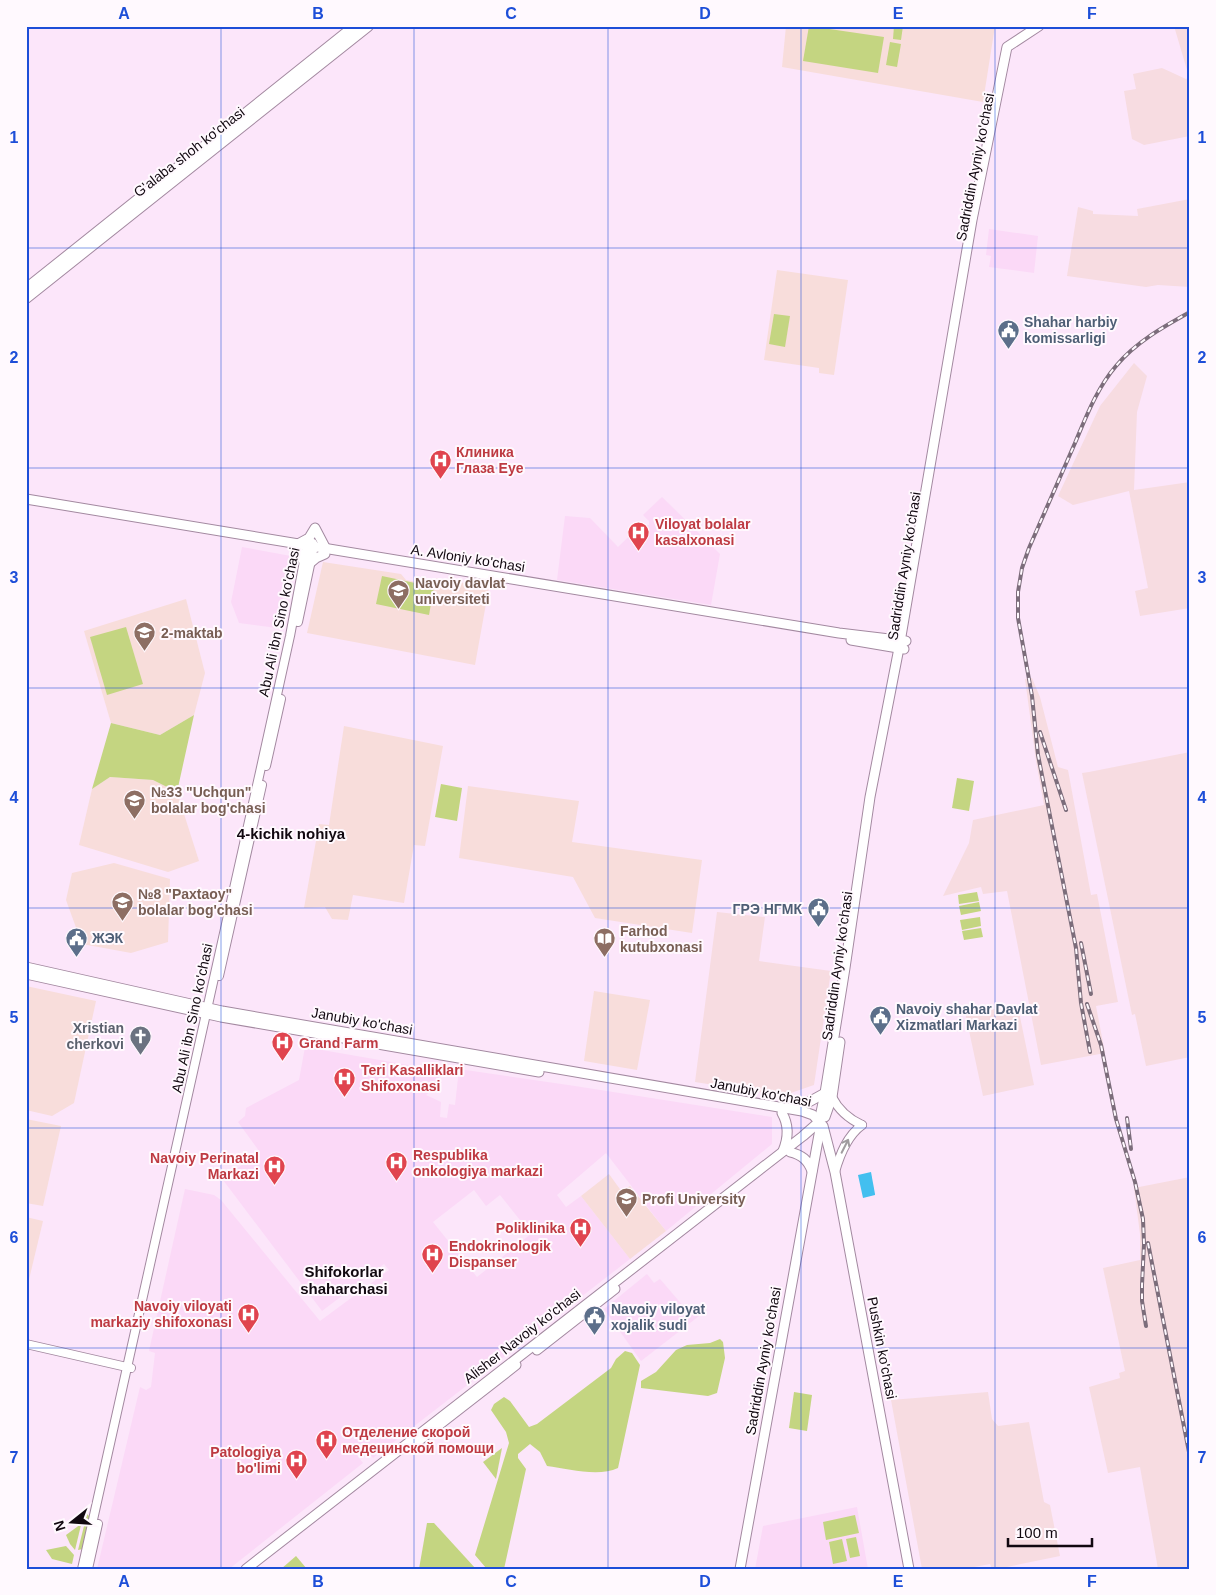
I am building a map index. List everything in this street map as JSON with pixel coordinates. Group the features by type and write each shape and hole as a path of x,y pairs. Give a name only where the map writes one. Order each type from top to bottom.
{"main road":[{"name":"G'alaba shoh ko'chasi","path":"26,289 355,26"},
{"name":"G'alaba shoh ko'chasi","path":"26,298 368,26"},
{"path":"1010,48 1040,26"},
{"path":"1010,48 1048,26"},
{"name":"Sadriddin Ayniy ko'chasi","path":"828,1095 870,797 895,667 902,644 904,621 958,298 1010,48"},
{"name":"Sadriddin Ayniy ko'chasi","path":"740,1569 812,1171 828,1095 902,644 1010,48"},
{"name":"A. Avloniy ko'chasi","path":"26,500 306,548"},
{"name":"A. Avloniy ko'chasi","path":"26,505 902,644"},
{"path":"315,528 325,551 307,562 301,555 315,528"},
{"path":"895,667 888,651 880,641 895,631 904,621"},
{"name":"Janubiy ko'chasi","path":"26,967 209,1011"},
{"name":"Janubiy ko'chasi","path":"26,974 209,1011 784,1111 810,1120 820,1128"},
{"path":"812,1171 809,1162 805,1158 786,1152 787,1130 784,1111 828,1095"},
{"name":"Alisher Navoiy ko'chasi","path":"246,1569 786,1152 820,1128"},
{"name":"Pushkin ko'chasi","path":"820,1128 834,1172 909,1569"},
{"name":"Alisher Navoiy ko'chasi","path":"256,1569 786,1152"}],"street":[{"name":"Abu Ali ibn Sino ko'chasi","path":"82,1569 209,1011 307,562 306,548"},
{"path":"828,1095 846,1115 862,1125 854,1130 849,1137 838,1158 834,1172"},
{"path":"26,1344 129,1367"},
{"name":"Abu Ali ibn Sino ko'chasi","path":"88,1569 129,1367"}],"shaded area":[{"path":"786,26 995,26 983,102 782,67"},
{"path":"1174,26 1190,26 1190,69 1187,70"},
{"path":"1162,68 1186,79 1190,77 1190,136 1144,145 1132,139 1124,91 1136,89 1133,74"},
{"path":"1190,199 1190,287 1158,285 1146,287 1067,276 1078,207 1093,211 1093,214 1138,216 1137,209"},
{"path":"989,229 1038,236 1034,273 989,267 991,256 986,255"},
{"path":"777,270 848,280 834,375 819,373 819,368 764,360"},
{"path":"1134,363 1147,376 1137,412 1134,490 1190,482 1190,608 1140,616 1135,591 1148,588 1129,491 1073,505 1058,496 1100,406"},
{"name":"Viloyat bolalar kasalxonasi","path":"662,497 720,554 711,605 557,580 565,516 590,518 618,547 641,525 649,525 649,521 643,515"},
{"path":"242,547 291,556 277,628 239,623 231,602"},
{"name":"Navoiy davlat universiteti","path":"323,562 401,574 406,580 433,585 434,578 489,587 475,665 307,633"},
{"name":"2-maktab","path":"186,599 205,673 194,715 160,735 111,723 84,631"},
{"path":"1032,678 1040,697 1058,767 1068,770 1091,895 1097,894 1118,1002 1096,1006 1105,1053 1041,1065 1007,891 983,894 981,887 943,896 969,843 973,820 1044,805 1025,679"},
{"path":"344,726 443,746 425,846 414,845 404,903 353,895 348,920 332,919 325,907 304,908 319,824 329,825"},
{"path":"1190,752 1190,1057 1146,1066 1135,1014 1132,1015 1082,773"},
{"name":"№33 \"Uchqun\" bolalar bog'chasi","path":"110,777 153,780 177,792 199,861 168,872 79,845 92,789"},
{"path":"468,786 579,801 572,842 702,860 692,933 595,918 573,877 459,858"},
{"name":"№8 \"Paxtaoy\" bolalar bog'chasi","path":"114,863 170,879 168,942 131,953 82,944 66,900 72,873"},
{"path":"717,912 765,917 759,961 831,971 814,1085 782,1096 695,1082"},
{"path":"26,986 96,1001 74,1103 52,1116 26,1110"},
{"path":"594,991 650,1000 637,1070 584,1061"},
{"path":"1018,1007 1034,1085 983,1096 965,1012"},
{"path":"305,1047 437,1070 440,1082 426,1095 441,1102 440,1117 447,1118 449,1104 455,1105 459,1069 772,1117 772,1144 666,1231 606,1153 557,1195 566,1207 581,1196 630,1259 373,1458 361,1443 353,1450 363,1463 229,1569 97,1569 140,1387 146,1390 151,1387 155,1353 149,1351 185,1189 214,1195 221,1200 320,1321 389,1270 384,1264 322,1311 223,1180 259,1151 238,1122 245,1116 246,1108 299,1080","holes":["474,1190 486,1206 500,1195 531,1234 477,1277 433,1222"]},
{"path":"26,1119 61,1126 43,1206 26,1203"},
{"name":"Profi University","path":"609,1174 622,1192 630,1186 666,1231 630,1259 581,1196"},
{"path":"1190,1177 1190,1569 1158,1569 1140,1467 1108,1473 1089,1387 1120,1378 1119,1373 1125,1371 1103,1268 1140,1260 1140,1234 1134,1188"},
{"path":"26,1217 43,1221 26,1292"},
{"path":"647,1274 654,1283 660,1279 684,1307 689,1304 699,1316 641,1361 604,1309"},
{"path":"988,1392 992,1419 998,1426 1029,1422 1044,1502 1050,1505 1060,1556 997,1569 992,1569 990,1564 964,1569 922,1569 891,1400"},
{"path":"857,1507 868,1569 755,1569 763,1526"}],"green space":[{"path":"809,26 884,37 878,73 803,61"},
{"path":"894,26 903,26 901,40 893,39"},
{"path":"890,42 901,44 897,67 886,65"},
{"path":"774,314 790,316 785,347 769,344"},
{"path":"382,576 434,587 429,615 376,604"},
{"path":"126,627 143,684 107,695 90,637"},
{"path":"194,715 177,792 153,780 110,777 92,789 111,723 160,735"},
{"path":"957,778 974,781 969,811 952,808"},
{"path":"441,784 462,788 457,821 435,817"},
{"path":"977,892 979,901 959,904 958,895"},
{"path":"979,902 981,911 961,915 959,906"},
{"path":"980,917 981,926 962,930 960,920"},
{"path":"981,928 983,937 964,940 962,931"},
{"path":"720,1339 723,1342 725,1358 717,1393 708,1396 641,1388 641,1381 656,1372 676,1350 687,1345 710,1343"},
{"path":"625,1351 632,1353 640,1365 618,1468 610,1471 593,1472 547,1466 540,1452 530,1444 518,1454 518,1458 526,1469 504,1569 486,1568 475,1555 509,1443 506,1432 491,1410 494,1404 504,1397 510,1401 529,1427 537,1424 611,1368 616,1359"},
{"path":"794,1392 812,1395 807,1431 789,1428"},
{"path":"502,1448 496,1479 483,1462"},
{"path":"87,1514 90,1517 83,1549 78,1550"},
{"path":"855,1515 859,1533 826,1540 823,1522"},
{"path":"427,1523 434,1523 476,1569 419,1569"},
{"path":"81,1524 75,1550 66,1535"},
{"path":"856,1537 860,1556 850,1558 846,1539"},
{"path":"842,1539 847,1561 833,1564 829,1542"},
{"path":"66,1546 74,1555 72,1564 52,1559 46,1550"},
{"path":"296,1556 307,1569 281,1569"}],"water":[{"path":"871,1172 875,1195 863,1198 858,1175"}],"railway":[{"path":"1090,1052 1081,1003 1076,948 1038,755 1032,696 1018,618 1018,592 1022,568 1029,548 1088,413 1103,384 1124,357 1141,342 1190,312"},
{"path":"1040,732 1066,810"},
{"path":"1081,943 1091,994"},
{"path":"1087,1004 1101,1045 1116,1119 1135,1182 1143,1219 1142,1301 1146,1326"},
{"path":"1127,1118 1131,1149"},
{"path":"1148,1243 1190,1457"}],"place":[{"name":"Shahar harbiy komissarligi","path":"1008,349"},
{"name":"Клиника Глаза Eye","path":"440,479"},
{"name":"Viloyat bolalar kasalxonasi","path":"639,551"},
{"name":"Navoiy davlat universiteti","path":"399,610"},
{"name":"2-maktab","path":"145,652"},
{"name":"№33 \"Uchqun\" bolalar bog'chasi","path":"135,819"},
{"name":"№8 \"Paxtaoy\" bolalar bog'chasi","path":"122,921"},
{"name":"ГРЭ НГМК","path":"818,928"},
{"name":"ЖЭК","path":"76,957"},
{"name":"Farhod kutubxonasi","path":"604,958"},
{"name":"Navoiy shahar Davlat Xizmatlari Markazi","path":"880,1036"},
{"name":"Xristian cherkovi","path":"140,1055"},
{"name":"Grand Farm","path":"283,1062"},
{"name":"Teri Kasalliklari Shifoxonasi","path":"345,1097"},
{"name":"Respublika onkologiya markazi","path":"397,1182"},
{"name":"Navoiy Perinatal Markazi","path":"275,1185"},
{"name":"Profi University","path":"626,1218"},
{"name":"Poliklinika","path":"581,1247"},
{"name":"Endokrinologik Dispanser","path":"433,1273"},
{"name":"Navoiy viloyati markaziy shifoxonasi","path":"248,1333"},
{"name":"Navoiy viloyat xojalik sudi","path":"595,1336"},
{"name":"Отделение скорой медецинской помощи","path":"326,1459"},
{"name":"Patologiya bo'limi","path":"297,1479"}],"district":[{"name":"4-kichik nohiya","path":"291,833"},
{"name":"Shifokorlar shaharchasi","path":"344,1280"}]}
